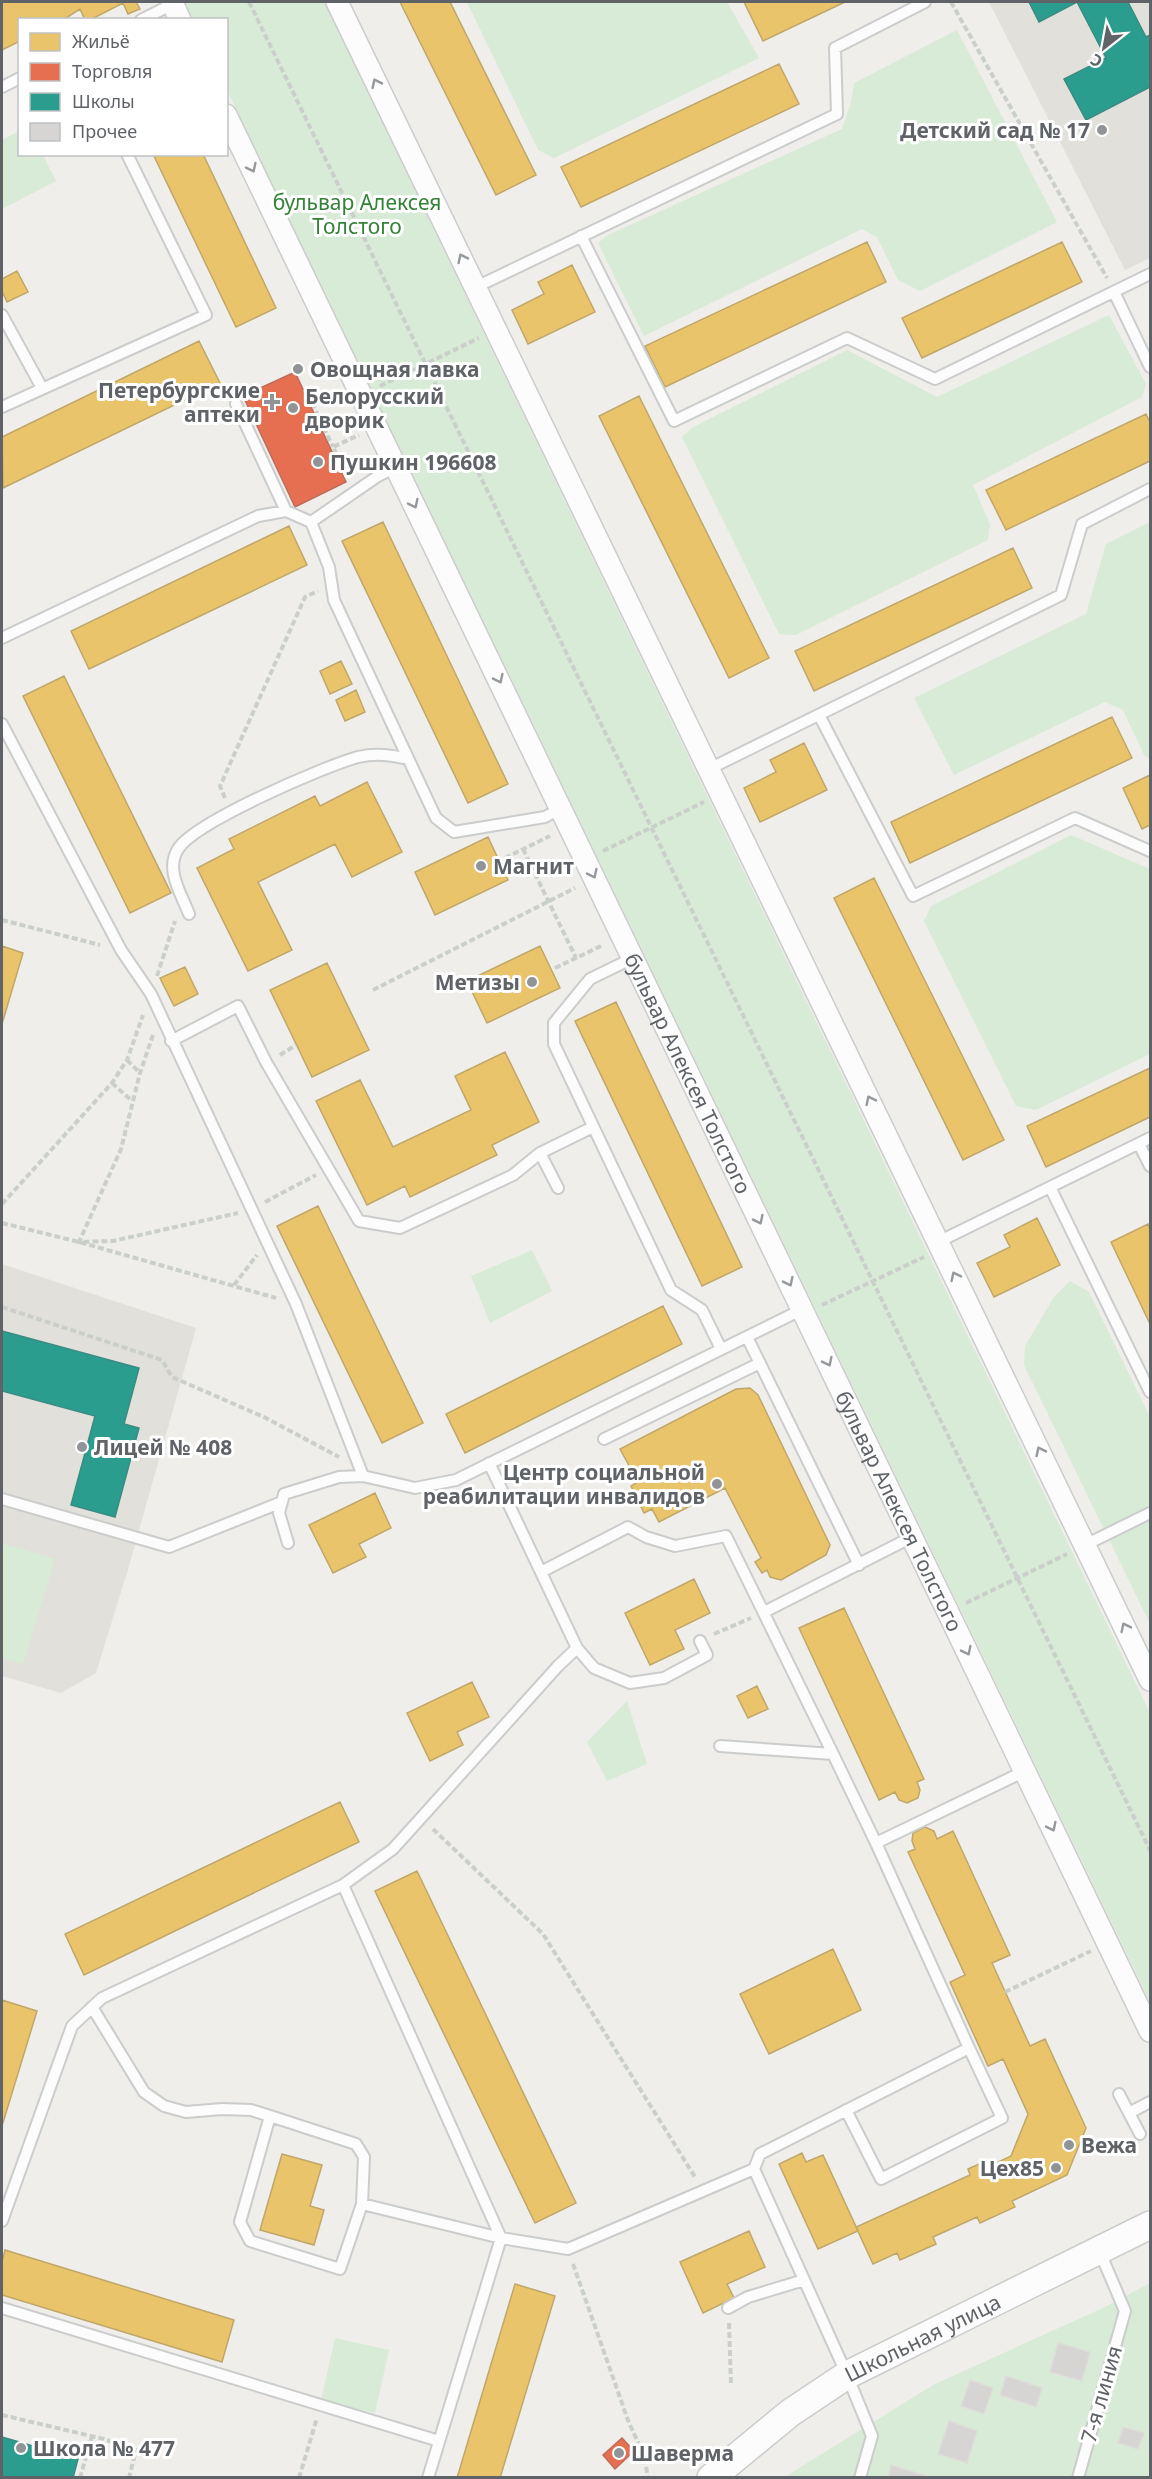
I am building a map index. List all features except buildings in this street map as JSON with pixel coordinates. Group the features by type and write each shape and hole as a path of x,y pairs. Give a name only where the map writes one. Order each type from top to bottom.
{"street":[{"path":"337,2 721,793 933,1248 1085,1545 1150,1680"},
{"name":"бульвар Алексея Толстого","path":"228,119 633,958 810,1303 912,1537 1150,2031"},
{"name":"Школьная улица","path":"711,2478 790,2414 847,2375 1150,2224"}],"lane":[{"path":"476,287 837,114 835,48 925,2"},
{"path":"147,18 175,8"},
{"path":"2,87 18,79"},
{"path":"2,407 207,315 128,156"},
{"path":"581,236 674,421 847,338 935,379 1150,274"},
{"path":"1114,292 1150,367"},
{"path":"2,315 42,388"},
{"path":"236,404 286,511"},
{"path":"311,522 378,476 396,467"},
{"path":"709,769 1061,595 1082,524 1150,489"},
{"path":"2,638 258,516 286,511 311,522 329,567 334,600 436,818 454,832 545,817 561,808"},
{"path":"819,715 914,896 1075,818 1150,851"},
{"path":"2,724 121,950 151,994 266,1244 297,1304 361,1472"},
{"path":"189,914 172,870 178,849 191,835 270,792 357,757 380,753 408,759"},
{"path":"633,958 590,979 554,1023 554,1044 670,1290 702,1310 721,1350"},
{"path":"171,1041 238,1006 266,1062 359,1221 400,1228 513,1175 540,1153 594,1127"},
{"path":"933,1248 1150,1138"},
{"path":"1139,1144 1150,1166"},
{"path":"540,1153 558,1188"},
{"path":"1050,1187 1150,1392"},
{"path":"288,1543 279,1513 284,1494 361,1472 416,1488 456,1480 747,1337 810,1303"},
{"path":"747,1337 859,1564"},
{"path":"604,1439 760,1363"},
{"path":"489,1463 578,1648 594,1668 630,1683 664,1678 707,1655 700,1641"},
{"path":"2,1499 169,1547 282,1502"},
{"path":"1085,1545 1150,1513"},
{"path":"541,1572 628,1527 646,1537 675,1545 726,1536 876,1844 1002,2118 881,2180 846,2110"},
{"path":"764,1612 912,1537"},
{"path":"2,2221 72,2026 102,1998 343,1885 393,1849 558,1666 578,1648"},
{"path":"720,1746 833,1754"},
{"path":"876,1844 1025,1771"},
{"path":"343,1885 501,2238 428,2478"},
{"path":"92,2007 144,2092 164,2106 186,2112 222,2109 250,2110 270,2116 356,2144 364,2157 362,2204 340,2269 250,2241 240,2222 270,2116"},
{"path":"362,2204 501,2238 568,2249 754,2169 760,2154 969,2048"},
{"path":"1119,2094 1140,2134"},
{"path":"1129,2113 1150,2102"},
{"path":"754,2169 872,2436 860,2478"},
{"name":"7-я линия","path":"1078,2478 1125,2311 1099,2250"},
{"path":"728,2308 748,2297 804,2280"},
{"path":"2,2308 439,2441"}],"path":[{"path":"249,2 1150,1850"},
{"path":"951,2 1114,292"},
{"path":"361,394 496,330"},
{"path":"304,392 307,390 339,460 337,462"},
{"path":"312,403 337,391"},
{"path":"333,447 358,435"},
{"path":"220,786 305,597 322,589"},
{"path":"585,859 721,793"},
{"path":"505,858 554,835"},
{"path":"523,849 576,958"},
{"path":"373,990 579,887"},
{"path":"2,1204 112,1083 127,1060 182,897"},
{"path":"2,920 121,950"},
{"path":"555,968 606,943"},
{"path":"79,1242 121,1149 140,1072 160,1015"},
{"path":"127,1060 140,1072"},
{"path":"112,1083 132,1101"},
{"path":"79,1242 113,1241 250,1210 328,1169"},
{"path":"2,1223 79,1242 297,1304"},
{"path":"234,1285 266,1244"},
{"path":"810,1303 822,1305 873,1281 933,1248"},
{"path":"2,1307 162,1360 172,1377 266,1418 361,1472"},
{"path":"948,1612 1085,1545"},
{"path":"700,1641 764,1612"},
{"path":"421,1818 543,1934 703,2191"},
{"path":"1005,1992 1097,1949"},
{"path":"568,2249 629,2423 644,2455 648,2478"},
{"path":"728,2308 731,2385"},
{"path":"299,2478 320,2405"},
{"path":"2,2415 92,2436 136,2450 129,2478"},
{"path":"80,2478 92,2436"}],"shaded area":[{"name":"Детский сад № 17","path":"989,2 1150,2 1150,258 1125,270"},
{"name":"Лицей № 408","path":"2,1264 196,1328 129,1566 96,1673 61,1693 2,1676"}],"green space":[{"name":"бульвар Алексея Толстого","path":"184,2 324,2 1150,1713 1150,2002 228,92 228,18 192,18"},
{"path":"467,2 727,2 759,58 554,158 538,150"},
{"path":"957,30 1057,222 920,291 898,280 877,237 862,229 644,336 598,243 608,235 842,129 851,102 854,83"},
{"path":"18,132 18,156 44,156 56,181 2,209 2,140"},
{"path":"1109,315 1146,384 1142,397 973,485 990,524 988,540 796,635 779,634 682,437 693,427 847,350 937,397"},
{"path":"1150,522 1150,759 1144,755 1123,710 1105,702 954,775 914,698 1086,614 1106,544"},
{"path":"1071,835 1150,869 1150,1054 1036,1110 1016,1106 924,921 931,906"},
{"path":"532,1250 552,1291 490,1323 471,1276"},
{"path":"1070,1281 1089,1292 1150,1417 1150,1624 1024,1365 1025,1346 1054,1297"},
{"path":"2,1543 55,1559 23,1664 2,1658"},
{"path":"627,1701 647,1764 607,1781 587,1742"},
{"path":"1150,2283 1150,2477 783,2478 933,2385 1105,2307"},
{"path":"335,2338 389,2350 375,2413 321,2400"}],"place":[{"name":"Детский сад № 17","path":"1102,130"},
{"name":"Овощная лавка","path":"298,369"},
{"name":"Петербургские аптеки","path":"272,402"},
{"name":"Белорусский дворик","path":"293,408"},
{"name":"Пушкин 196608","path":"318,462"},
{"name":"Магнит","path":"481,866"},
{"name":"Метизы","path":"532,982"},
{"name":"Лицей № 408","path":"82,1447"},
{"name":"Центр социальной реабилитации инвалидов","path":"717,1484"},
{"name":"Вежа","path":"1069,2145"},
{"name":"Цех85","path":"1056,2168"},
{"name":"Школа № 477","path":"21,2448"},
{"name":"Шаверма","path":"619,2453"}]}
